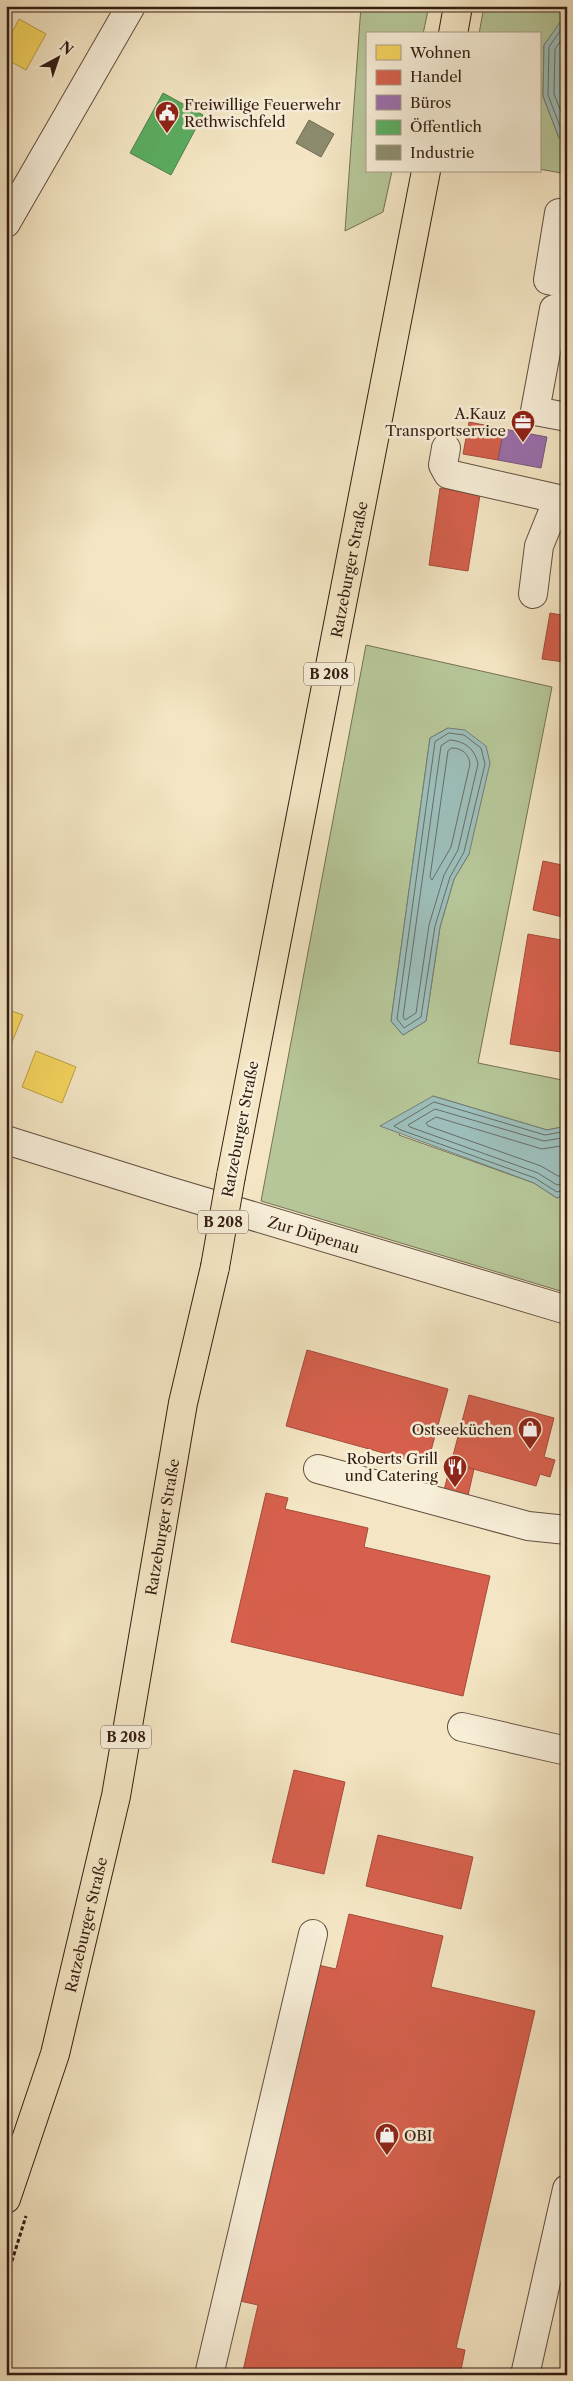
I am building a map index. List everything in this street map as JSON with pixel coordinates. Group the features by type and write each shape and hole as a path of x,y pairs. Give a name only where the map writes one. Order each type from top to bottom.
{"main road":[{"path":"453,32 458,6"},
{"name":"Ratzeburger Straße","path":"6,2199 55,2054 116,1796 183,1403 215,1267 426,172"}],"street":[{"path":"6,223 131,6"},
{"path":"567,214 559,213 548,280 567,284"},
{"path":"567,312 554,309 535,411 567,417"},
{"path":"446,448 442,465 448,474 562,500 539,546 534,594"},
{"name":"Zur Düpenau","path":"6,1140 169,1191 567,1310"},
{"path":"318,1469 528,1526 567,1530"},
{"path":"462,1726 567,1751"},
{"path":"209,2375 313,1934"},
{"path":"526,2375 567,2188"}],"green space":[{"path":"361,6 429,6 423,32 366,32 366,172 392,172 383,212 345,231"},
{"path":"484,6 567,6 567,14 544,45 543,96 559,138 567,142 567,174 540,169 540,32 479,32"},
{"path":"366,645 552,687 478,1063 567,1081 567,1126 547,1130 433,1096 399,1135 534,1183 557,1198 567,1194 567,1293 261,1201","holes":["448,728 469,854 454,879 440,927 426,1021 403,1035 391,1021 430,738"]}],"water":[{"path":"566,14 567,142 559,138 543,96 544,45"},
{"path":"448,728 465,730 486,746 490,763 469,854 454,879 440,927 426,1021 403,1035 391,1021 430,738"},
{"path":"433,1096 547,1130 567,1126 567,1194 557,1198 534,1183 380,1126"}],"building: Wohnen":[{"path":"19,19 46,34 26,70 6,59 6,44"},
{"path":"6,1009 23,1015 10,1047 6,1046"},
{"path":"36,1051 76,1067 62,1103 22,1087"}],"building: Handel":[{"path":"469,422 504,429 498,460 463,454"},
{"path":"440,488 480,495 468,571 429,565"},
{"path":"550,613 567,616 567,666 564,666 564,662 542,659"},
{"path":"543,861 567,866 567,918 533,910"},
{"path":"528,934 567,941 567,1053 510,1044"},
{"path":"307,1350 448,1389 427,1465 286,1426"},
{"path":"469,1395 554,1418 544,1457 555,1460 550,1477 540,1474 536,1486 451,1463"},
{"path":"451,1463 474,1469 467,1500 443,1494"},
{"path":"266,1493 288,1498 285,1509 368,1528 364,1547 490,1576 463,1696 231,1642"},
{"path":"294,1770 345,1782 324,1874 272,1862"},
{"path":"378,1835 473,1857 461,1909 366,1886"},
{"name":"OBI","path":"349,1914 443,1936 431,1987 535,2011 456,2348 465,2350 460,2375 242,2375 258,2305 240,2301 318,1965 336,1969"}],"building: Büros":[{"path":"504,429 547,437 541,468 498,460"}],"building: Öffentlich":[{"path":"163,93 203,115 171,175 130,153"}],"building: Industrie":[{"path":"309,120 334,134 321,157 296,143"}],"place":[{"name":"Freiwillige Feuerwehr Rethwischfeld","path":"167,134"},
{"name":"A.Kauz Transportservice","path":"523,443"},
{"name":"Ostseeküchen","path":"530,1450"},
{"name":"Roberts Grill und Catering","path":"455,1488"},
{"name":"OBI","path":"387,2156"}]}
